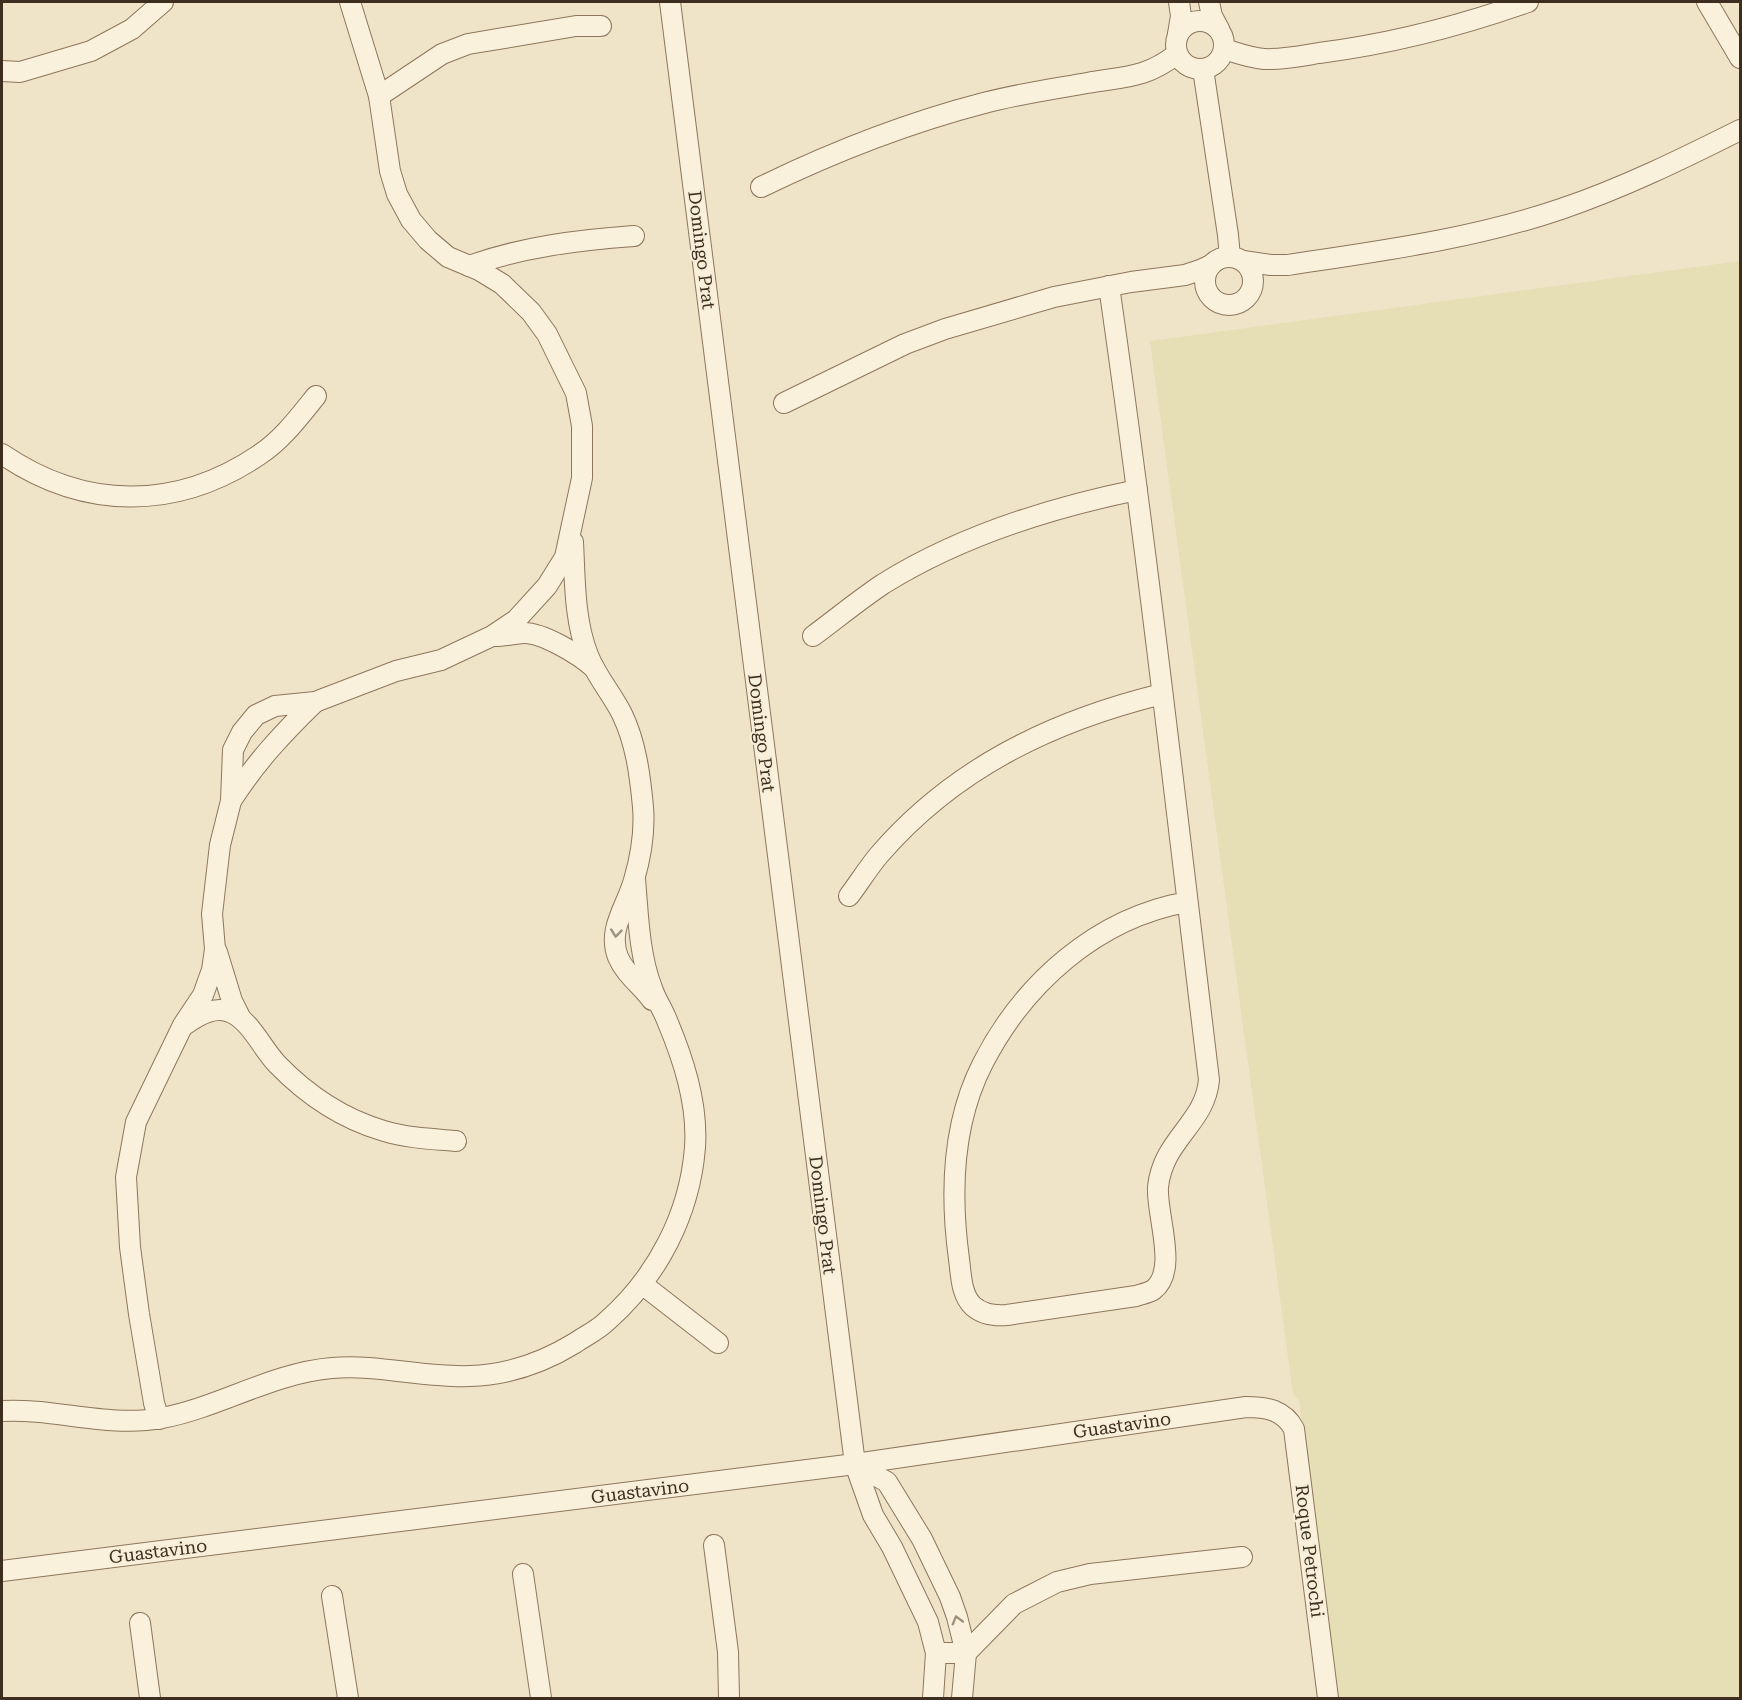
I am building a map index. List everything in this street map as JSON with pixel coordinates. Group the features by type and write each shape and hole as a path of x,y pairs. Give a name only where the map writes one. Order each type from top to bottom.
{"street":[{"path":"2,86 11,72 91,51 132,29 163,2"},
{"path":"159,1419 154,1403 139,1314 130,1247 126,1177 136,1122 183,1025 203,995 212,970 215,949 212,914 220,844 231,801 233,750 242,732 256,715 275,706 315,702 396,671 441,660 492,636 516,620 547,586 565,557 582,478 582,426 576,393 547,334 531,312 502,285 448,257 428,240 411,220 397,194 390,171 379,96 350,2"},
{"name":"Domingo Prat","path":"670,2 855,1464 873,1515 892,1547 927,1622 936,1653"},
{"path":"1179,2 1181,16 1176,41 1177,54 1188,66 1203,69 1217,62 1224,49 1224,42 1212,16 1209,2"},
{"path":"1224,49 1265,59 1330,52 1405,39 1486,17 1528,2"},
{"path":"1707,2 1740,58"},
{"path":"1178,34 1187,24 1200,20 1214,24 1219,29"},
{"path":"379,96 442,54 468,44 576,26 601,26"},
{"path":"761,187 808,164 912,124 985,103 1044,90 1142,74 1162,65 1177,54"},
{"path":"1203,69 1228,235 1236,259 1252,271 1251,292"},
{"path":"1216,301 1210,297 1205,284 1207,270 1216,260 1236,259 1270,265 1288,265 1434,242 1498,227 1561,209 1684,158 1740,130"},
{"path":"469,266 521,252 576,241 634,236"},
{"path":"502,285 510,264 521,252"},
{"path":"784,403 904,344 945,329 1054,297 1109,286 1163,279 1211,265"},
{"path":"1163,279 1176,280 1229,306 1242,302 1274,271 1288,265"},
{"path":"1109,286 1137,490 1209,1080 1208,1090 1201,1108 1173,1144 1161,1174 1158,1202 1166,1267 1161,1282 1148,1292 1136,1296 1007,1315 996,1316 981,1311 972,1305 965,1294 955,1228 954,1190 962,1122 982,1064 997,1038 1032,990 1054,968 1077,950 1121,922 1165,906 1187,902"},
{"path":"2,454 43,478 74,489 134,498 176,492 215,480 260,455 281,437 316,396"},
{"path":"813,636 884,584 953,548 1040,514 1092,499 1137,490"},
{"path":"2,1411 36,1410 124,1422 159,1419 213,1405 275,1380 331,1368 392,1369 470,1376 496,1374 540,1361 606,1323 642,1284 663,1252 682,1211 695,1148 693,1102 682,1062 664,1013 623,967 617,955 615,928 628,900 641,852 643,813 633,739 588,655 580,625 576,599 573,527"},
{"path":"547,586 562,588 576,599"},
{"path":"527,608 525,621 530,634"},
{"path":"554,643 566,640 580,625"},
{"path":"492,636 530,634 554,643 596,669"},
{"path":"849,896 877,857 900,832 955,785 979,769 1046,732 1117,706 1162,694"},
{"path":"231,801 256,765 286,730 315,702"},
{"path":"269,709 280,719 286,730"},
{"path":"233,750 237,761 256,765"},
{"path":"215,949 240,1017 277,1064 314,1097 358,1121 385,1131 456,1141"},
{"path":"183,1025 201,1013 213,1011 230,1011 240,1017"},
{"path":"642,1284 718,1343"},
{"name":"Guastavino","path":"2,1571 855,1464 1246,1407 1262,1407 1277,1411"},
{"name":"Roque Petrochi","path":"1277,1411 1289,1418 1294,1429 1328,1698"},
{"path":"855,1464 887,1482 922,1539 950,1598 966,1653 962,1698"},
{"path":"873,1515 902,1505"},
{"path":"714,1545 729,1652 729,1698"},
{"path":"933,1698 936,1653 966,1653 1014,1604 1057,1582 1090,1574 1242,1557"},
{"path":"523,1574 541,1698"},
{"path":"332,1596 348,1698"},
{"path":"140,1623 150,1698"}],"shaded area":[{"path":"1740,261 1740,1698 1339,1698 1299,1400 1293,1394 1150,341"}]}
